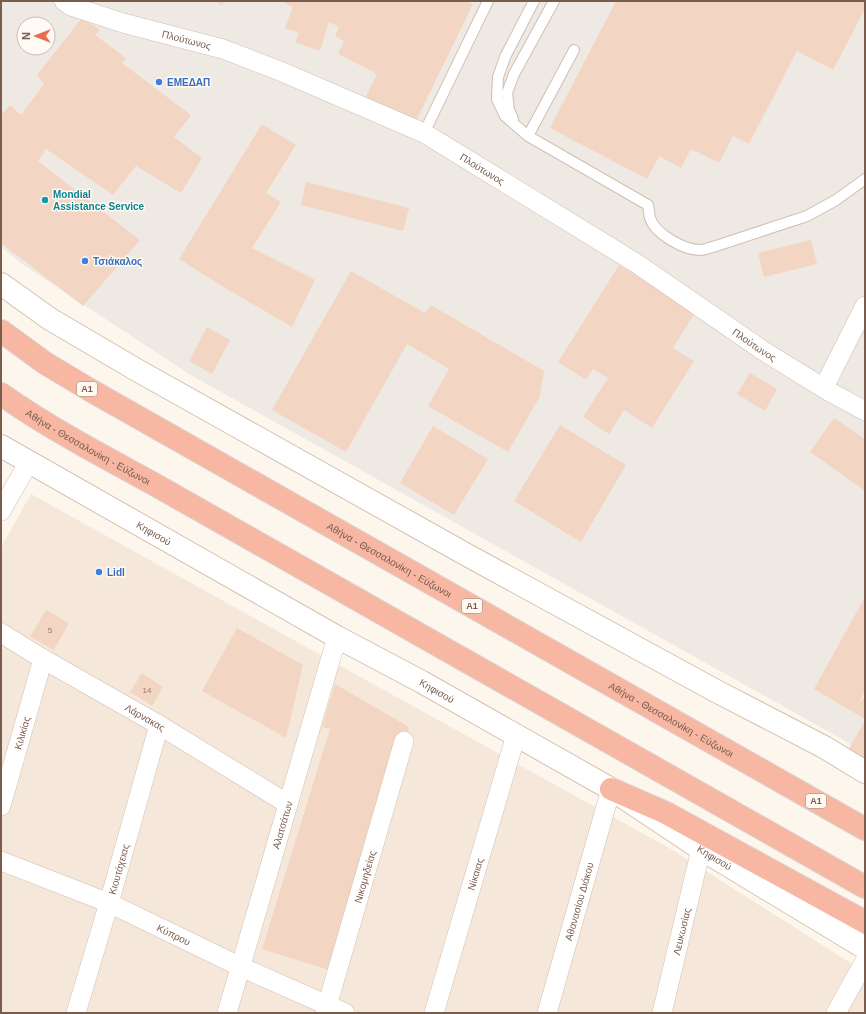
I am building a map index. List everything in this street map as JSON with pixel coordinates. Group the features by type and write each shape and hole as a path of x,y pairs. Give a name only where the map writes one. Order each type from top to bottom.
{"highway":[{"name":"Αθήνα - Θεσσαλονίκη - Εύζωνοι","path":"1,331 45,363 90,390 865,829"},
{"name":"Αθήνα - Θεσσαλονίκη - Εύζωνοι","path":"1,394 64,434 865,887"},
{"path":"611,789 666,813 865,922"}],"main road":[{"path":"1,284 50,319 135,369 467,555 716,691 824,747 865,772"},
{"name":"Κηφισού","path":"1,446 337,637 422,682 611,789 701,849 865,948"}],"street":[{"name":"Πλούτωνος","path":"64,1 71,6 123,23 223,49 280,71 424,133 636,263 762,350 865,411"},
{"path":"824,387 865,306"},
{"path":"1,511 29,462"},
{"name":"Λάρνακας","path":"1,633 43,659 159,725 288,804"},
{"name":"Αλατσάτων","path":"227,1013 337,637"},
{"name":"Κιλικίας","path":"1,806 43,659"},
{"name":"Κιουτάχειας","path":"76,1013 109,903 159,725"},
{"name":"Νίκαιας","path":"434,1013 516,735"},
{"name":"Νικομηδείας","path":"326,1009 404,741"},
{"name":"Αθανασίου Διάκου","path":"547,1013 611,789"},
{"name":"Λευκωσίας","path":"662,1013 701,849"},
{"name":"Κύπρου","path":"1,861 109,903 326,1009 345,1013"},
{"path":"836,1013 865,961"}],"lane":[{"path":"424,133 488,1"},
{"path":"534,1 505,57 498,76 497,99 505,116 528,136 648,206 650,218 655,227 663,235 679,244 689,248 701,250 807,216 836,200 865,179"},
{"path":"528,136 515,122 509,110 507,93 514,74 554,1"},
{"path":"528,136 574,50"}],"shaded area":[{"path":"1,1 865,1 865,752 189,374 25,266 1,247"},
{"path":"31,494 671,849 865,972 865,1013 1,1013 1,547"}],"building":[{"path":"215,1 224,1 222,5"},
{"path":"285,1 466,1 473,4 414,125 364,101 377,74 338,54 344,41 335,36 339,27 329,22 320,51 295,42 299,33 285,28 293,7 284,3"},
{"path":"616,1 865,1 865,9 833,70 797,51 749,144 733,136 719,163 691,149 681,168 659,156 647,179 550,128"},
{"path":"82,18 100,30 95,35 126,58 122,63 191,115 174,137 202,158 181,193 136,166 113,195 46,149 38,161 140,240 83,306 1,243 1,115 10,105 21,115 44,84 37,75 52,56 56,56 56,51"},
{"path":"262,124 296,145 266,193 281,202 252,248 315,280 292,327 179,259"},
{"path":"306,182 409,208 403,231 301,205"},
{"path":"811,240 817,264 764,277 758,253"},
{"path":"619,265 695,313 673,348 694,361 652,428 624,410 609,434 583,417 608,378 593,369 586,380 558,362"},
{"path":"351,271 425,313 431,305 544,371 540,396 508,452 428,406 449,369 407,344 346,452 272,410"},
{"path":"207,327 230,340 212,374 189,361"},
{"path":"750,373 777,389 765,411 737,394"},
{"path":"834,418 865,439 865,491 810,452"},
{"path":"560,425 626,465 581,542 514,501"},
{"path":"433,426 488,459 454,515 400,483"},
{"path":"865,597 865,691 857,706 863,698 865,699 865,719 814,689"},
{"path":"46,610 69,623 54,650 30,637"},
{"path":"237,628 303,665 286,738 202,691"},
{"path":"142,673 163,687 152,706 130,692"},
{"path":"335,684 409,727 329,970 262,949 330,729 322,727"},
{"path":"865,721 865,759 848,750"}],"place":[{"name":"ΕΜΕΔΑΠ","path":"159,82"},
{"name":"Mondial Assistance Service","path":"45,200"},
{"name":"Τσιάκαλος","path":"85,261"},
{"name":"Lidl","path":"99,572"}]}
